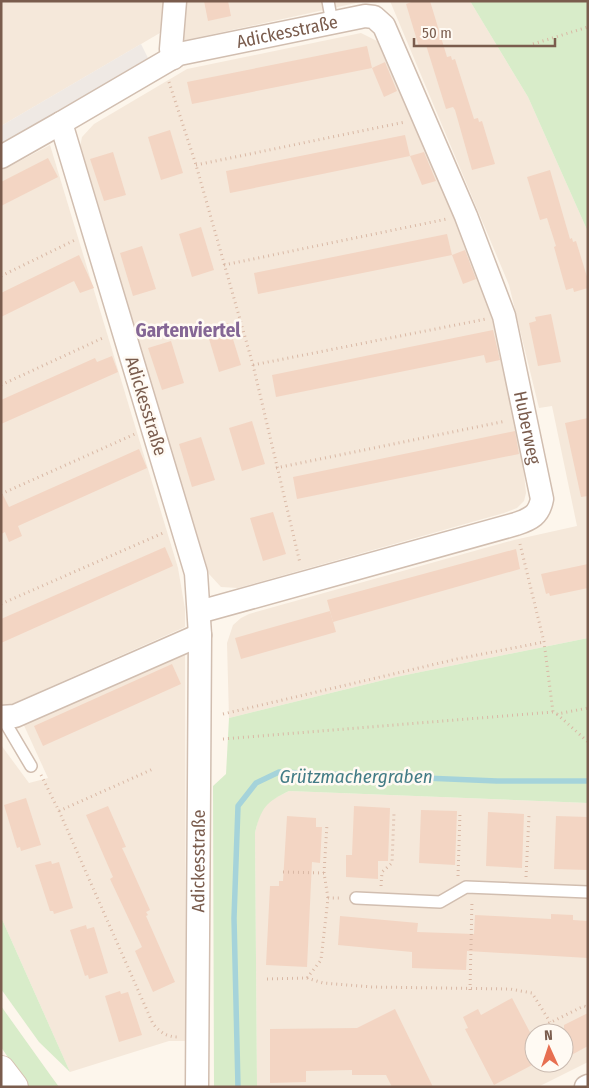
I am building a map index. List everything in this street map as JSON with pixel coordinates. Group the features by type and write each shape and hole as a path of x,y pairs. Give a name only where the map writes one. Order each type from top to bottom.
{"main road":[{"path":"1,1070 14,1087"}],"street":[{"path":"170,67 175,1"},
{"name":"Adickesstraße","path":"1,157 61,123 170,67 179,54 330,12 374,17"},
{"name":"Huberweg","path":"199,612 516,524 531,519 540,508 542,499 504,316 486,266 425,118 384,26 374,17"},
{"name":"Adickesstraße","path":"61,123 196,573 200,635 197,1087"},
{"path":"2,717 15,716 200,635"}],"lane":[{"path":"2,717 32,766"},
{"path":"356,898 440,902 466,888 588,892"}],"path":[{"path":"533,44 588,27"},
{"path":"170,67 253,365 300,564"},
{"path":"196,165 413,120"},
{"path":"224,265 448,219"},
{"path":"1,276 80,238"},
{"path":"253,365 494,318"},
{"path":"1,385 110,335"},
{"path":"276,468 507,420"},
{"path":"1,494 139,432"},
{"path":"1,604 169,530"},
{"path":"518,535 544,642 555,713 588,742"},
{"path":"223,714 457,659 544,642"},
{"path":"223,739 555,713 588,708"},
{"path":"32,766 44,777 60,811 153,1024 160,1032 171,1037 189,1038"},
{"path":"60,811 152,769"},
{"path":"457,892 460,812"},
{"path":"381,900 382,872 392,863 394,814"},
{"path":"526,890 529,815"},
{"path":"307,978 321,960 328,898 324,873 327,824"},
{"path":"283,872 324,873"},
{"path":"470,990 473,888"},
{"path":"328,898 356,898"},
{"path":"267,979 307,978 323,983 372,986 470,990 510,989 532,993 550,1022 584,1006 588,1007"}],"shaded area":[{"path":"1,1 166,1 165,30 1,126"},
{"path":"184,1 365,1 181,41"},
{"path":"390,1 470,1 528,97 588,232 588,638 396,677 229,718 227,643 233,625 241,618 249,614 514,540 577,526 552,406 539,408 509,285"},
{"path":"361,33 377,41 456,222 481,286 493,322 522,455 526,493 524,501 517,508 504,513 238,588 221,587 209,574 81,158 80,147 82,137 94,124 187,69"},
{"path":"141,44 148,58 41,121 1,150 1,126"},
{"path":"50,145 178,568 185,609 185,627 1,707 1,171"},
{"path":"185,648 186,1041 169,1041 70,1072 1,917 1,745 29,783 48,778 22,721"},
{"path":"289,791 588,803 588,1062 574,1069 574,1023 524,1023 524,1073 566,1073 538,1087 257,1087 255,833 260,812 271,800"}],"green space":[{"path":"470,1 588,1 588,232 528,97"},
{"path":"588,638 588,803 289,791 266,807 262,812 255,833 257,1087 214,1087 213,786 226,774 229,718 396,677"},
{"path":"1,917 70,1072 39,1042 1,989"},
{"path":"1,1006 59,1087 28,1087 1,1047"}],"building":[{"path":"204,1 228,1 231,16 208,21"},
{"path":"414,1 430,1 447,57 451,56 452,60 455,59 474,119 478,118 479,122 482,121 495,164 472,170 455,110 453,107 446,109 426,45 419,47 406,4"},
{"path":"367,46 372,68 192,104 187,82"},
{"path":"385,62 397,91 384,97 372,68"},
{"path":"170,130 183,173 161,180 148,137"},
{"path":"405,135 410,156 230,193 226,171"},
{"path":"113,152 126,195 104,201 90,159"},
{"path":"424,152 436,181 422,185 410,156"},
{"path":"48,158 58,177 1,206 1,182"},
{"path":"550,170 570,239 572,238 573,242 576,241 588,280 588,288 574,292 573,288 566,290 554,247 556,246 547,218 540,220 527,177"},
{"path":"201,227 214,270 192,277 179,234"},
{"path":"447,234 452,255 258,294 254,273"},
{"path":"142,246 156,289 133,296 120,253"},
{"path":"465,250 476,279 463,284 452,255"},
{"path":"79,255 94,288 80,293 74,281 1,317 1,293"},
{"path":"551,314 561,362 538,366 529,323 536,321 535,317"},
{"path":"228,323 241,365 219,372 206,329"},
{"path":"493,330 500,360 486,363 484,355 276,397 272,375"},
{"path":"171,341 184,383 162,390 148,348"},
{"path":"112,356 118,372 1,424 1,400 95,358 97,362"},
{"path":"588,418 588,496 581,497 565,423"},
{"path":"252,421 265,464 242,471 229,428"},
{"path":"515,431 519,454 297,499 293,477"},
{"path":"201,437 215,480 192,487 179,444"},
{"path":"139,449 147,468 18,526 22,536 9,542 5,532 1,534 1,491 9,507"},
{"path":"273,512 286,554 263,561 250,518"},
{"path":"165,547 173,566 1,643 1,619"},
{"path":"516,549 520,569 333,622 327,600"},
{"path":"588,564 588,588 550,596 549,593 546,594 541,574"},
{"path":"330,611 336,632 241,659 235,638"},
{"path":"172,664 181,684 43,746 34,726"},
{"path":"26,798 41,845 21,851 20,847 17,848 4,805"},
{"path":"108,806 126,847 122,848 150,910 146,912 148,915 146,916 175,982 153,992 135,951 142,947 110,879 113,877 86,815"},
{"path":"354,806 390,808 388,861 378,861 378,879 346,877 346,855 352,855"},
{"path":"421,810 457,811 455,865 419,863"},
{"path":"488,812 524,814 522,868 486,866"},
{"path":"287,816 316,818 316,827 322,827 320,863 312,862 307,967 266,965 270,886 279,886 279,881 283,881"},
{"path":"556,816 588,817 588,870 554,869"},
{"path":"51,861 52,864 59,862 73,908 54,914 53,911 50,911 35,865"},
{"path":"551,914 573,915 573,920 588,921 588,958 467,951 466,970 412,968 412,952 338,945 340,916 418,923 417,932 474,934 475,915 551,919"},
{"path":"86,925 87,929 94,927 108,973 89,979 88,975 85,976 70,930"},
{"path":"120,991 121,994 128,992 142,1035 119,1042 105,996"},
{"path":"512,998 525,1023 524,1069 494,1085 465,1029 468,1028 463,1017 478,1009 481,1015"},
{"path":"395,1009 433,1087 392,1087 386,1075 352,1075 352,1070 306,1071 306,1082 270,1083 270,1029 357,1028"},
{"path":"588,1013 588,1046 574,1054 574,1023 568,1023"}],"waterway":[{"name":"Grützmachergraben","path":"238,1087 234,918 238,806 256,783 279,772 497,781 588,781"}],"district":[{"name":"Gartenviertel","path":"188,330"}]}
